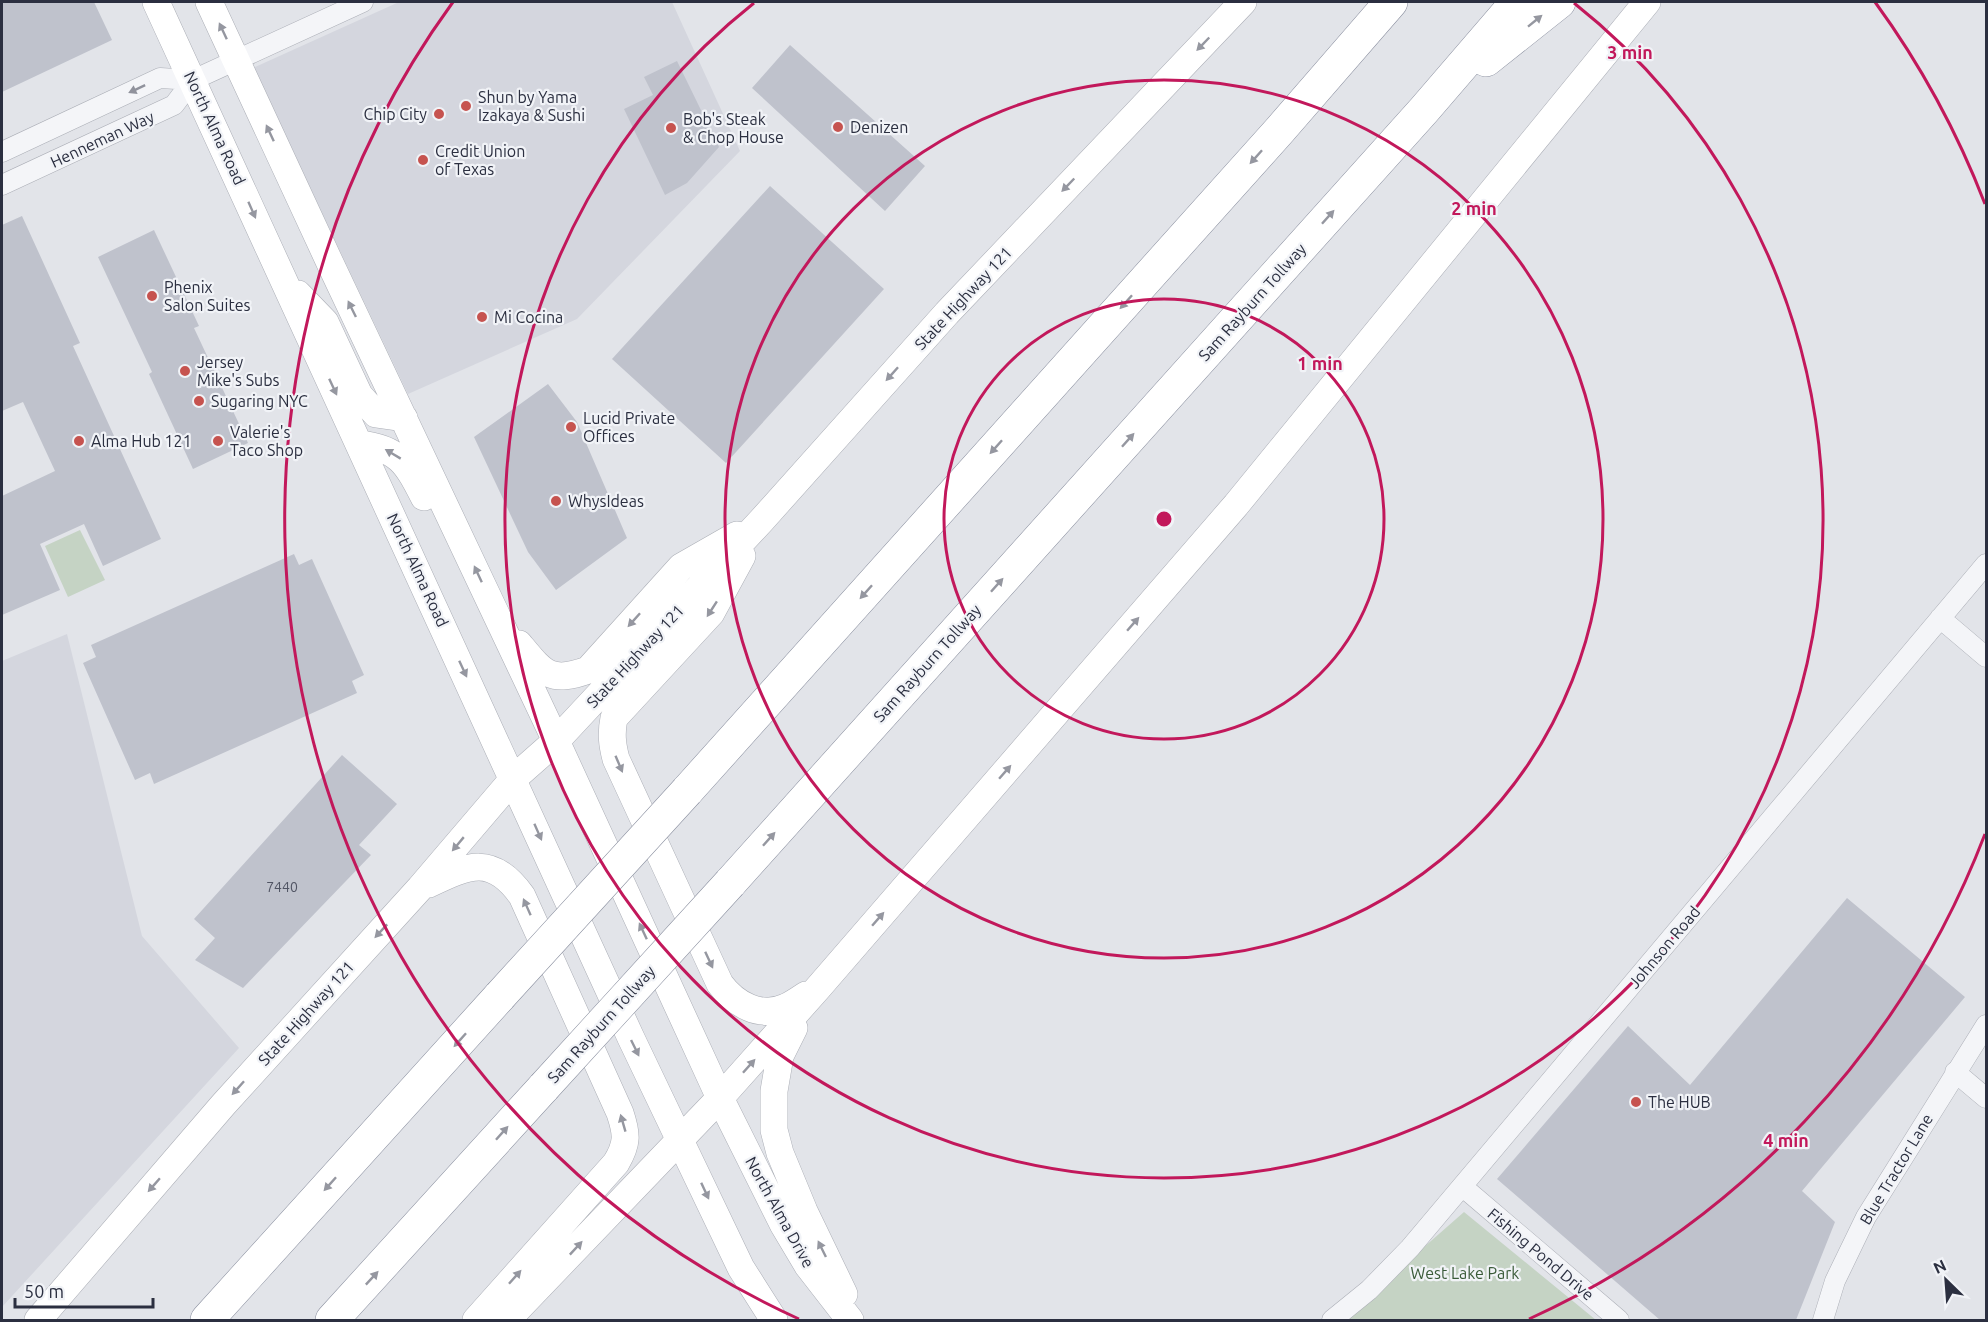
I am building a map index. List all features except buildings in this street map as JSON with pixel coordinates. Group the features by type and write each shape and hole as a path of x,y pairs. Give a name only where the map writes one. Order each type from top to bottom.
{"highway":[{"path":"1279,131 1368,2"},
{"path":"207,1320 687,791 1279,131 1391,2"},
{"name":"Sam Rayburn Tollway","path":"332,1320 730,883 1424,110 1517,2"},
{"path":"1424,110 1559,2"}],"main road":[{"name":"North Alma Road","path":"156,2 630,1038 680,1138"},
{"path":"209,2 556,741 720,1098"},
{"name":"State Highway 121","path":"38,1320 230,1096 420,888 513,779 556,741 761,521 947,313 1243,2"},
{"path":"507,1320 720,1098 1236,505 1647,2"},
{"path":"284,279 325,322 359,395 376,414 404,418"},
{"path":"359,444 375,446 400,457 414,477 433,513 442,524 456,527"},
{"path":"498,618 538,667 552,675 569,676 588,670 681,567 761,521"},
{"path":"761,521 711,613 614,718 611,733 612,746 710,963 727,994 746,1007 758,1011 769,1011 784,1008 818,988"},
{"path":"420,888 460,869 485,867 511,880 522,896 626,1131 625,1149 616,1163 476,1320"},
{"path":"818,988 796,1023 780,1056 774,1091 774,1130 780,1153 804,1211 856,1320"},
{"name":"North Alma Drive","path":"720,1098 783,1224 808,1266 850,1320"},
{"path":"680,1138 741,1268 774,1320"}],"street":[{"name":"Henneman Way","path":"2,152 160,78 193,80 363,2"},
{"name":"Henneman Way","path":"2,185 174,105 193,80"},
{"name":"Johnson Road","path":"1332,1320 1386,1274 1463,1188 1986,564"},
{"path":"1940,618 1986,657"},
{"name":"Blue Tractor Lane","path":"1822,1320 1835,1281 1851,1246 1884,1187 1986,1025"},
{"path":"1955,1072 1986,1098"},
{"name":"Fishing Pond Drive","path":"1463,1188 1619,1320"}],"shaded area":[{"path":"399,2 672,2 740,151 577,319 408,394 253,68"},
{"path":"67,634 142,936 239,1048 2,1307 2,661"}],"green space":[{"path":"80,530 105,580 68,597 45,546"},
{"name":"West Lake Park","path":"1464,1212 1596,1320 1341,1320"}],"place":[{"name":"Shun by Yama Izakaya & Sushi","path":"466,106"},
{"name":"Chip City","path":"439,114"},
{"name":"Denizen","path":"838,127"},
{"name":"Bob's Steak & Chop House","path":"671,128"},
{"name":"Credit Union of Texas","path":"423,160"},
{"name":"Phenix Salon Suites","path":"152,296"},
{"name":"Mi Cocina","path":"482,317"},
{"name":"Jersey Mike's Subs","path":"185,371"},
{"name":"Sugaring NYC","path":"199,401"},
{"name":"Lucid Private Offices","path":"571,427"},
{"name":"Alma Hub 121","path":"79,441"},
{"name":"Valerie's Taco Shop","path":"218,441"},
{"name":"WhysIdeas","path":"556,501"},
{"name":"The HUB","path":"1636,1102"}]}
